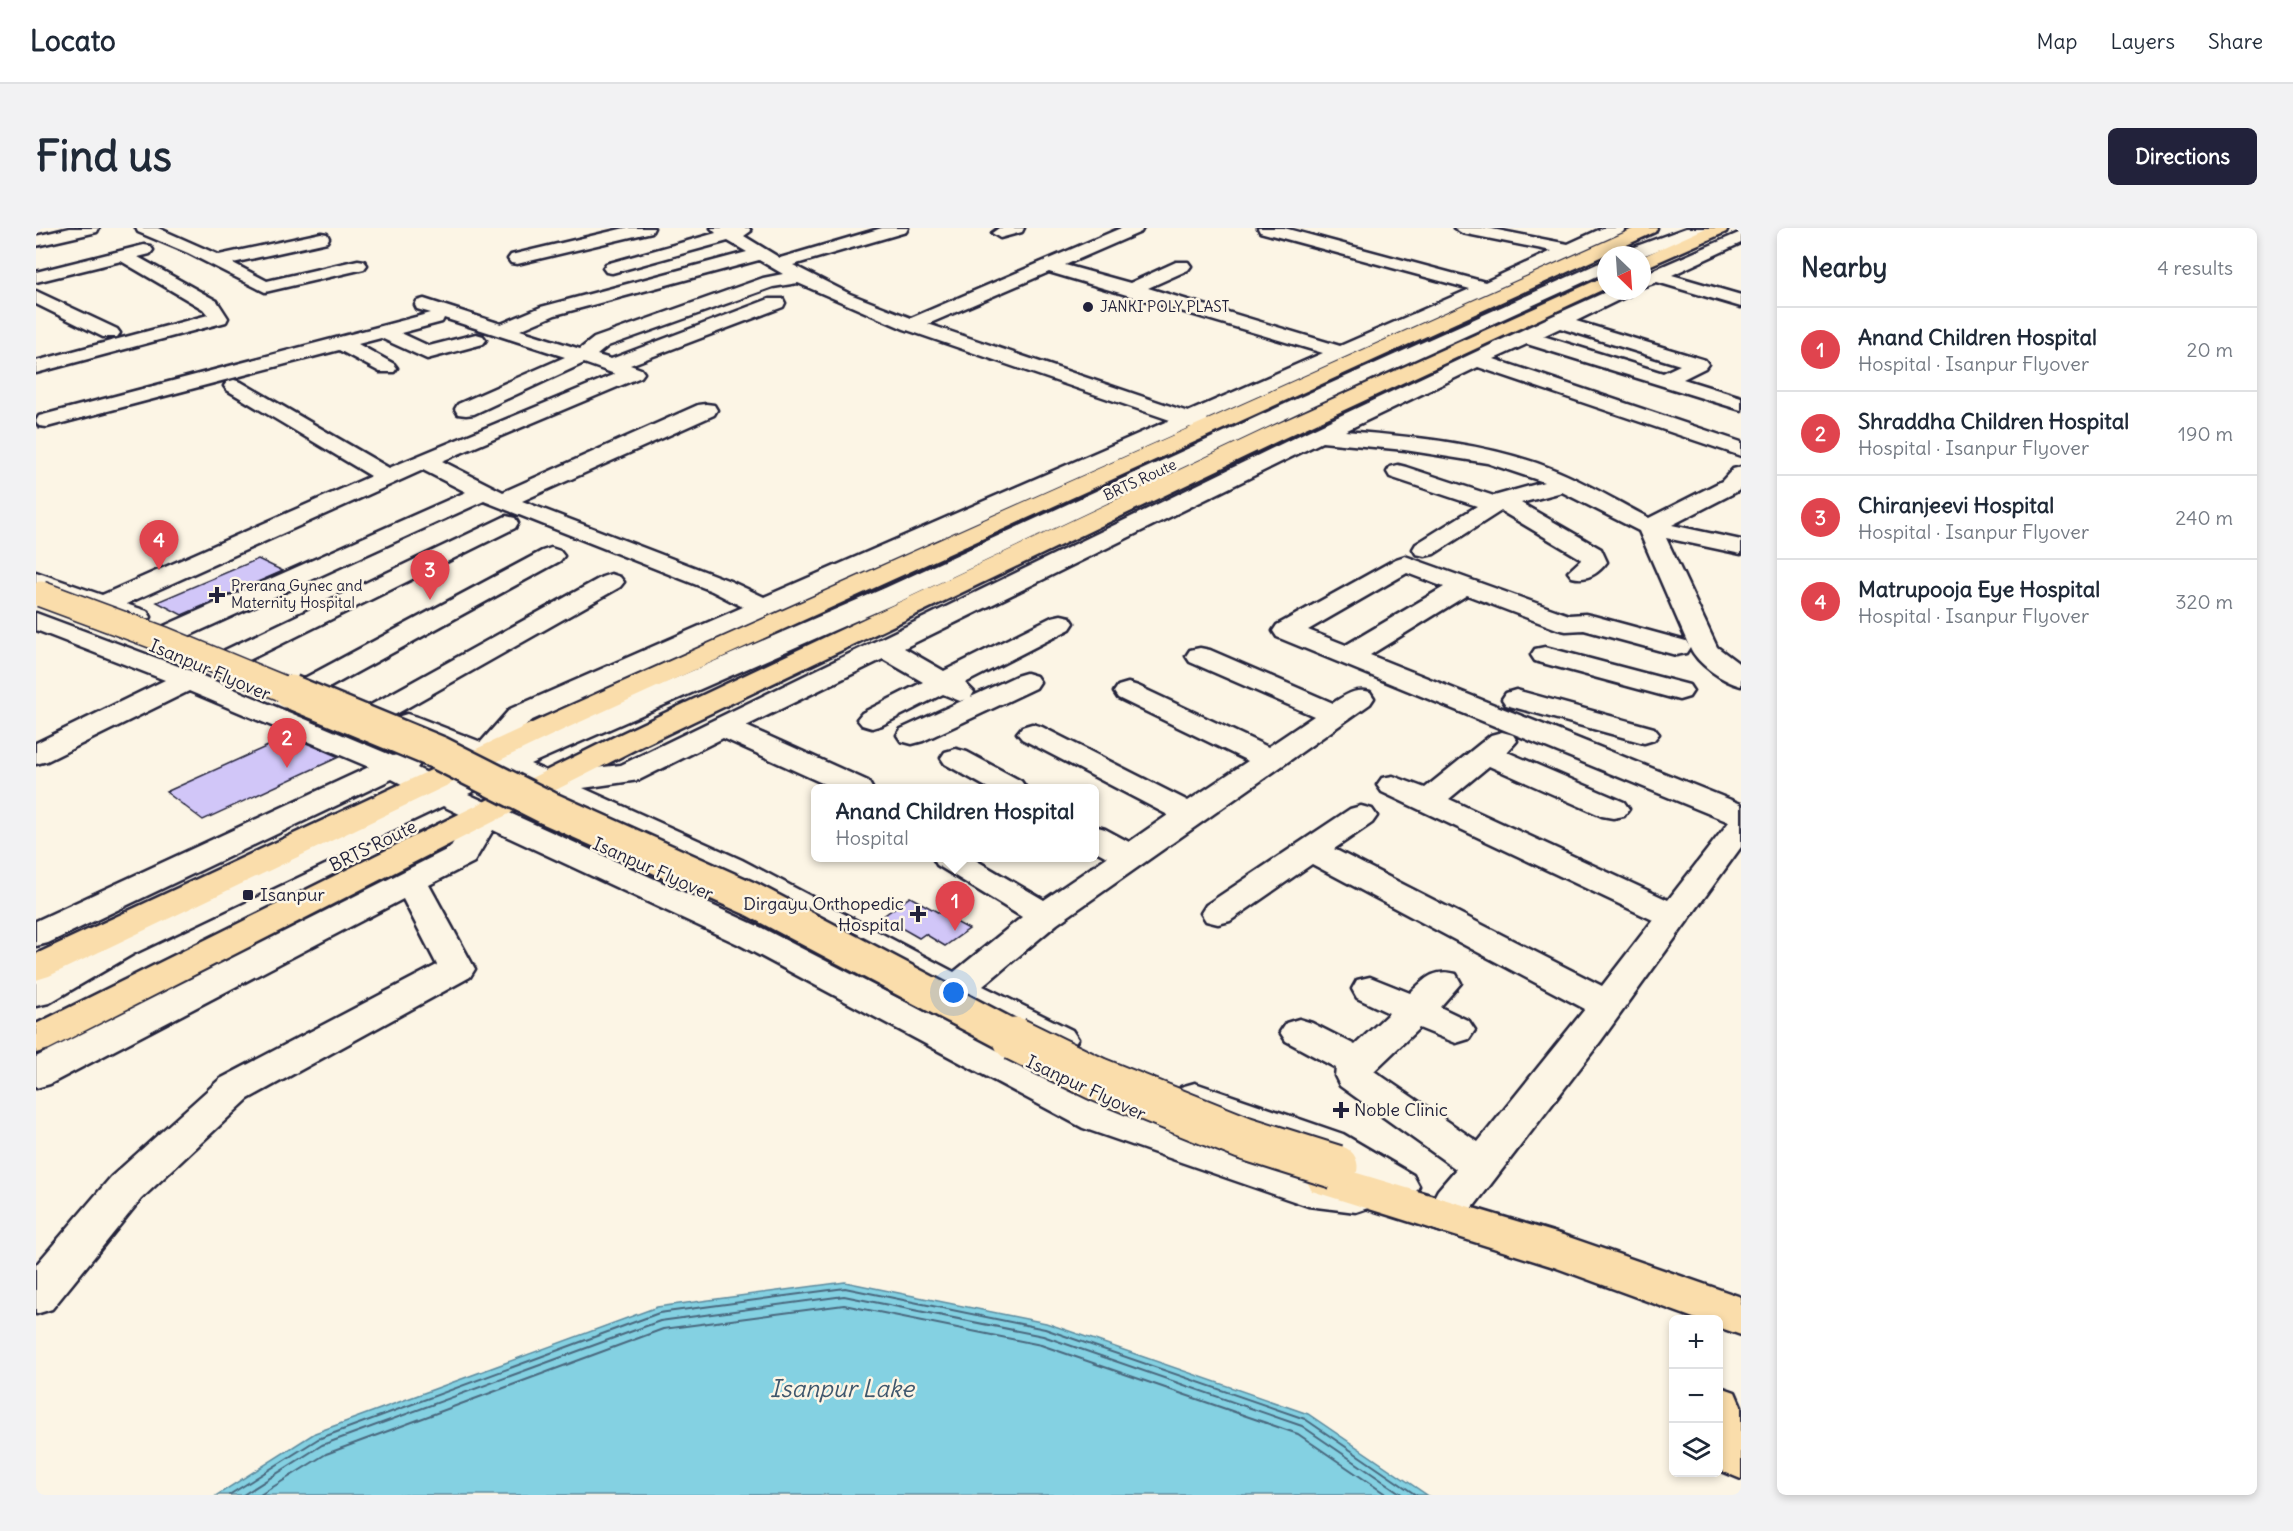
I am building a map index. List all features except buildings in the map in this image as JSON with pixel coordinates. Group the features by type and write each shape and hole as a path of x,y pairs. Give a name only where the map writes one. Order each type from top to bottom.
{"main road":[{"path":"516,768 1201,423 1649,228"},
{"path":"1651,261 1682,247"},
{"path":"516,768 1150,493 1597,285"},
{"name":"Isanpur Flyover","path":"37,598 428,760 536,816 740,908 971,1033 1087,1091 1223,1148 1332,1173 1449,1209 1667,1292"},
{"path":"36,968 467,804"},
{"path":"36,1040 467,804"},
{"path":"1667,1292 1741,1302"},
{"path":"1667,1292 1741,1316"},
{"path":"1723,1416 1741,1457"}],"street":[{"path":"36,241 65,232 91,228"},
{"path":"36,277 185,240 290,228"},
{"path":"517,259 646,228"},
{"path":"612,268 724,231 753,228"},
{"path":"778,264 900,228"},
{"path":"912,325 1135,228"},
{"path":"1266,228 1487,288"},
{"path":"1462,228 1570,250"},
{"path":"36,935 450,740 520,715 763,607 1201,423 1340,352 1617,228"},
{"path":"1651,251 1668,228"},
{"path":"151,231 185,240 217,261 265,287 358,265"},
{"path":"724,231 778,264 797,290"},
{"path":"65,232 85,245"},
{"path":"1651,261 1708,236"},
{"path":"1651,261 1708,236"},
{"path":"1682,247 1708,236 1734,245"},
{"path":"217,261 325,245 240,274"},
{"path":"500,331 548,311 761,254"},
{"path":"36,367 219,318 210,305 123,255"},
{"path":"1049,266 1340,352"},
{"path":"1131,289 1182,266"},
{"name":"BRTS Route","path":"36,1007 113,973 467,804 516,768 673,692 894,594 1597,269"},
{"path":"1651,270 1741,301"},
{"path":"466,409 582,357 601,342 769,282 797,290 823,288 912,325 1201,423"},
{"path":"610,366 758,309 797,290"},
{"path":"36,297 110,333"},
{"path":"467,804 579,798 1318,435 1603,300"},
{"path":"40,420 383,332 429,311 634,373 424,461 104,604"},
{"path":"1557,321 1698,364 1665,380"},
{"path":"383,332 428,353 476,340"},
{"path":"1525,337 1741,404"},
{"path":"340,343 387,368"},
{"path":"1477,360 1741,449"},
{"path":"234,386 388,477"},
{"path":"1364,392 1389,401"},
{"path":"174,632 498,505 706,410"},
{"path":"1276,433 1405,442 1491,457 1547,475 1649,527 1741,547"},
{"path":"424,461 498,505 721,586 763,607"},
{"path":"1398,472 1499,502 1592,554 1594,562 1581,572"},
{"path":"1649,527 1730,486 1741,474"},
{"path":"1425,549 1499,502 1565,484"},
{"path":"1150,493 1179,503"},
{"path":"234,656 498,505"},
{"path":"1649,527 1705,651 1741,678"},
{"path":"311,686 551,556"},
{"path":"1676,647 1585,621 1566,623 1405,564 1287,631 1348,656 1512,715 1741,815"},
{"path":"379,712 611,582"},
{"path":"1348,656 1464,586"},
{"path":"37,598 104,604 516,768 730,867 957,988 1129,1073 1329,1145 1398,1194"},
{"path":"37,598 188,680 393,768 750,936 1097,1118 1308,1190 1398,1194"},
{"path":"872,719 1061,622"},
{"path":"1428,801 1486,754 1512,715 1545,655 1566,623"},
{"path":"884,648 980,704"},
{"path":"1545,655 1679,691"},
{"path":"957,988 1045,916 1348,707 1200,656"},
{"path":"36,755 188,680"},
{"path":"912,735 1026,682"},
{"path":"1128,692 1271,760"},
{"path":"516,768 520,715"},
{"path":"1512,715 1644,734"},
{"path":"723,727 846,784"},
{"path":"1032,733 1190,814"},
{"path":"1486,754 1613,809"},
{"path":"956,758 1001,784"},
{"path":"516,768 628,773"},
{"path":"1393,785 1674,916"},
{"path":"36,1074 462,855 467,804"},
{"name":"BRTS Route","path":"36,994 121,946 467,804"},
{"path":"1218,913 1361,816"},
{"path":"1099,838 1131,857"},
{"path":"1449,1209 1608,1005 1674,916 1735,844"},
{"path":"1311,850 1608,1005"},
{"path":"957,862 1045,916"},
{"path":"36,1296 126,1188 234,1089 457,969 410,881"},
{"path":"1443,983 1358,1063 1353,1071 1357,1080 1482,1166"},
{"path":"1370,989 1456,1030"},
{"path":"1299,1032 1358,1063"}],"water":[{"name":"Isanpur Lake","path":"845,1282 1046,1323 1308,1414 1427,1495 217,1495 315,1433 657,1307"}],"place":[{"name":"JANKI POLY PLAST","path":"1088,307"},
{"name":"Matrupooja Eye Hospital","path":"159,570"},
{"name":"Prerana Gynec and Maternity Hospital","path":"217,595"},
{"name":"Chiranjeevi Hospital","path":"430,600"},
{"name":"Shraddha Children Hospital","path":"287,768"},
{"name":"Isanpur","path":"248,895"},
{"name":"Dirgayu Orthopedic Hospital","path":"918,914"},
{"name":"Anand Children Hospital","path":"955,931"},
{"name":"Noble Clinic","path":"1341,1110"}]}
